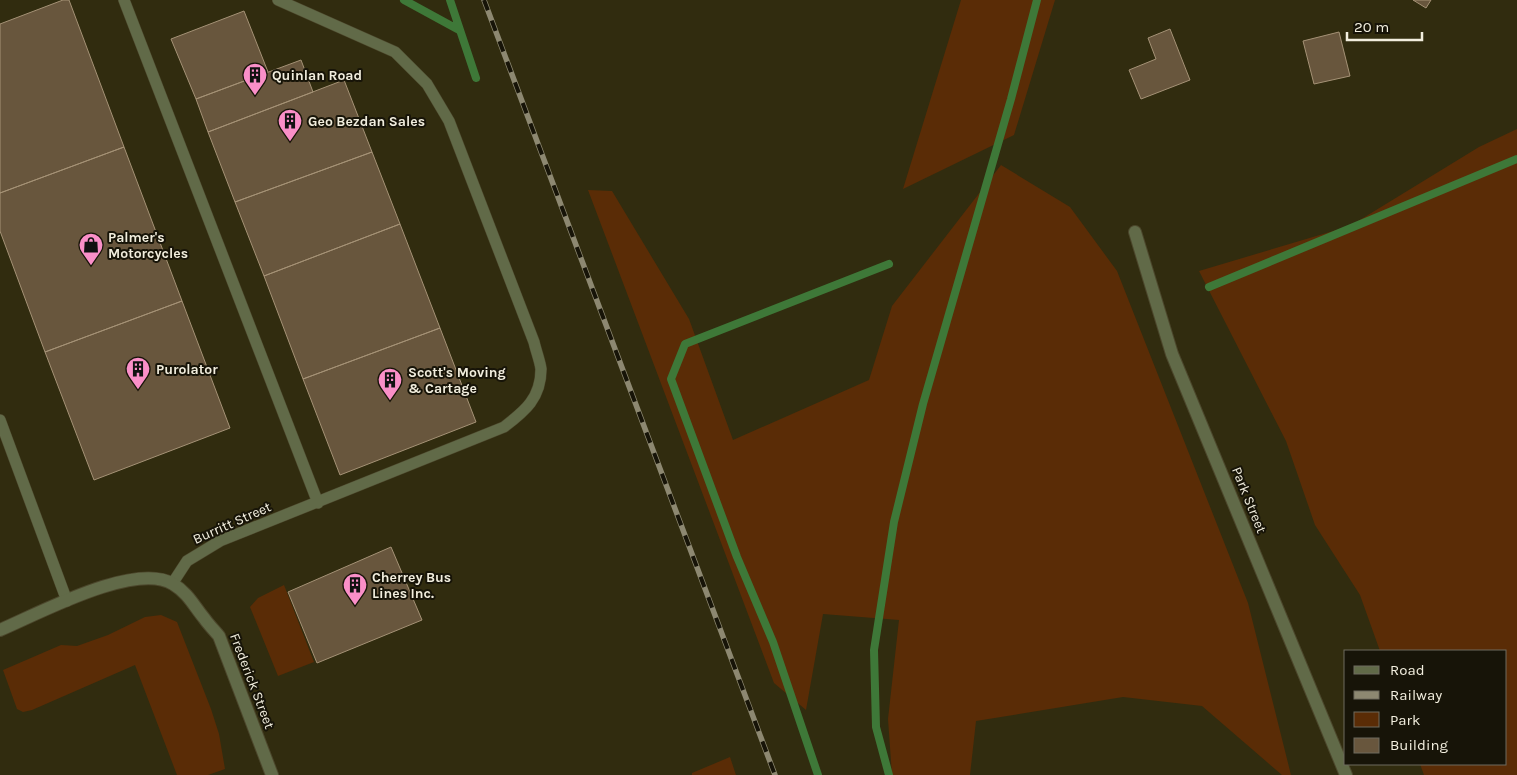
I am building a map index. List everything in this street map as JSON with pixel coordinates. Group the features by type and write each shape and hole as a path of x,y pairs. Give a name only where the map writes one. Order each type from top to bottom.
{"street":[{"name":"Park Street","path":"1135,232 1172,354 1346,775"},
{"path":"0,630 67,601 121,581 139,578 158,579 172,584"},
{"name":"Frederick Street","path":"172,584 189,597 203,618 219,636 272,775"}],"lane":[{"path":"124,0 318,503"},
{"name":"Burritt Street","path":"172,584 187,561 220,541 504,427 521,414 536,396 541,369 534,342 449,121 427,84 395,52 278,0"},
{"path":"0,420 67,601"}],"green space":[{"path":"961,0 1055,0 1014,135 903,189"},
{"path":"1517,129 1517,775 1424,775 1420,765 1507,765 1507,650 1380,650 1360,595 1315,525 1286,441 1199,271 1350,226 1479,147"},
{"path":"1001,165 1070,207 1117,271 1248,603 1291,775 1282,775 1202,706 1123,697 976,721 970,775 892,775 888,719 899,620 823,614 806,710 774,683 588,190 612,191 689,319 733,440 869,380 892,306"},
{"path":"284,585 314,662 278,676 250,607 258,598"},
{"path":"161,615 177,622 211,709 219,734 225,769 208,775 177,775 135,665 32,710 23,712 17,709 3,670 61,645 77,646 108,635 145,617"},
{"path":"730,757 736,775 692,775 692,773"}],"building":[{"path":"63,0 69,0 124,147 0,193 0,24"},
{"path":"1413,0 1431,0 1426,8"},
{"path":"244,11 268,72 196,99 171,39"},
{"path":"1170,29 1190,80 1141,99 1129,70 1156,59 1148,38"},
{"path":"1339,32 1350,76 1314,84 1303,41"},
{"name":"Quinlan Road","path":"301,60 313,92 208,132 196,99"},
{"name":"Geo Bezdan Sales","path":"344,80 372,152 235,202 208,132"},
{"name":"Palmer's Motorcycles","path":"124,147 182,301 45,352 0,231 0,193"},
{"path":"372,152 400,224 264,276 235,202"},
{"path":"400,224 440,328 303,379 264,276"},
{"name":"Purolator","path":"182,301 230,428 94,480 45,352"},
{"name":"Scott's Moving & Cartage","path":"440,328 476,422 340,475 303,379"},
{"name":"Cherrey Bus Lines Inc.","path":"391,547 422,620 317,663 288,592"}],"waterway":[{"path":"404,0 459,30"},
{"path":"450,0 476,78"},
{"path":"889,775 876,727 874,650 894,522 923,404 1011,99 1037,0"},
{"path":"1209,287 1517,159"},
{"path":"818,775 773,642 737,557 671,379 685,344 889,264"}],"railway":[{"path":"484,0 775,775"}],"place":[{"name":"Quinlan Road","path":"255,96"},
{"name":"Geo Bezdan Sales","path":"290,142"},
{"name":"Palmer's Motorcycles","path":"91,266"},
{"name":"Purolator","path":"138,390"},
{"name":"Scott's Moving & Cartage","path":"390,401"},
{"name":"Cherrey Bus Lines Inc.","path":"355,606"}]}
